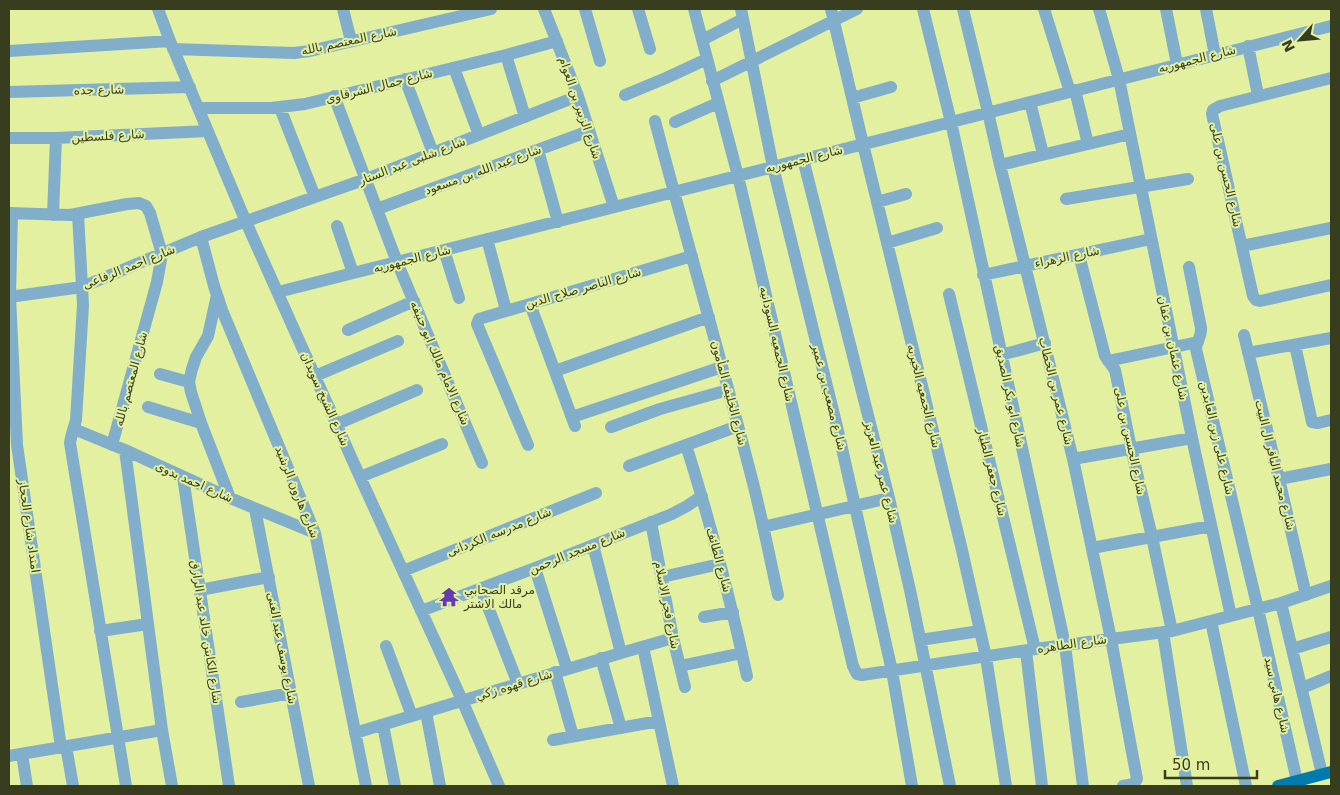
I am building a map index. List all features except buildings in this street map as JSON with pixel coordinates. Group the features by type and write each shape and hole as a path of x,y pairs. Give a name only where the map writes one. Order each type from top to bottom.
{"main road":[{"path":"1278,786 1327,773"}],"street":[{"name":"شارع الشيخ سويدان","path":"158,9 246,222 499,786"},
{"path":"343,9 351,41"},
{"name":"شارع المعتصم بالله","path":"9,51 172,45 294,53 310,51 492,9"},
{"name":"شارع الزبير بن العوام","path":"544,9 578,96 614,207"},
{"path":"585,9 600,61"},
{"path":"638,9 650,49"},
{"name":"شارع الجمعيه السودانيه","path":"694,9 738,176 853,666 857,674 862,676"},
{"path":"712,81 753,61 832,14 857,9"},
{"name":"شارع ابو بكر الصديق","path":"924,9 951,122 1064,645 1083,786"},
{"name":"شارع عمر بن الخطاب","path":"963,9 1073,459 1111,639 1136,776 1134,784 1123,786"},
{"path":"1044,9 1073,91 1088,144"},
{"name":"شارع عثمان بن عفان","path":"1099,9 1118,79 1192,438 1232,616"},
{"path":"1166,9 1177,64"},
{"path":"1206,9 1215,55"},
{"path":"702,40 742,14"},
{"name":"شارع مصعب بن عمير","path":"742,14 773,167 839,436 892,671 912,786"},
{"name":"شارع الجمعيه الخيريه","path":"832,14 961,546 986,657 1006,786"},
{"name":"شارع الجمهوريه","path":"278,292 1331,26"},
{"name":"شارع جمال الشرقاوى","path":"198,108 280,108 305,104 557,41"},
{"path":"1248,46 1258,95"},
{"path":"506,55 525,117"},
{"path":"625,95 706,59"},
{"path":"454,68 479,135"},
{"name":"شارع الحسن بن على","path":"1331,78 1216,107 1212,114 1253,296 1256,300 1260,301 1331,285"},
{"path":"405,79 433,153"},
{"name":"شارع جده","path":"9,92 190,87"},
{"path":"852,98 891,87"},
{"name":"شارع الامام مالك ابو حنيفه","path":"334,96 397,262 482,463"},
{"name":"شارع شلبى عبد الستار","path":"246,222 366,179 578,96"},
{"path":"1030,102 1043,154"},
{"path":"675,122 718,103"},
{"path":"280,108 315,197"},
{"name":"شارع الخليفه المأمون","path":"655,121 755,489 778,595"},
{"name":"شارع فلسطين","path":"9,138 56,138 208,131"},
{"name":"شارع عبد الله بن مسعود","path":"377,209 589,131"},
{"path":"1000,165 1130,134"},
{"path":"53,215 56,138"},
{"path":"538,150 558,222"},
{"name":"شارع عمر عبد العزيز","path":"803,160 889,498 950,786"},
{"path":"1066,199 1188,179"},
{"path":"877,202 906,194"},
{"path":"10,213 78,214 139,203 146,206 150,213 162,254"},
{"name":"امتداد شارع الحجاز","path":"10,213 9,297 17,445 64,746 74,786"},
{"path":"78,214 83,305 76,420 70,443 126,786"},
{"name":"شارع احمد الرفاعى","path":"9,297 82,287 202,237 246,222"},
{"path":"337,226 352,273"},
{"path":"887,243 937,228"},
{"path":"1242,246 1331,228"},
{"name":"شارع هارون الرشيد","path":"202,237 217,295 315,533 366,786"},
{"name":"شارع الزهراء","path":"983,275 1151,239"},
{"path":"487,240 506,310"},
{"path":"444,250 459,298"},
{"name":"شارع المعتصم بالله","path":"112,445 157,282 162,254"},
{"name":"شارع الحسين بن على","path":"1079,255 1105,356 1115,370 1152,537 1167,632 1187,786"},
{"name":"شارع الناصر صلاح الدين","path":"528,445 477,321 506,310 692,256"},
{"name":"شارع على زين العابدين","path":"1189,267 1202,328 1196,349 1258,609"},
{"name":"شارع جعفر الطيار","path":"949,294 1031,650 1042,786"},
{"path":"217,295 208,336 196,357 190,382 191,392 201,423 230,498"},
{"path":"348,330 414,301"},
{"path":"530,304 574,422 722,367"},
{"path":"555,371 709,317"},
{"name":"شارع محمد الباقر ال البيت","path":"1244,335 1306,595"},
{"path":"1248,353 1331,338"},
{"path":"315,376 398,341"},
{"path":"1108,361 1198,342"},
{"path":"1001,355 1045,343"},
{"path":"1296,345 1312,422 1318,423 1331,420"},
{"path":"160,374 190,382"},
{"path":"337,424 417,390"},
{"path":"611,427 660,409 728,390"},
{"path":"148,407 201,423"},
{"path":"630,466 738,426"},
{"name":"شارع احمد بدوى","path":"74,429 230,498 315,533"},
{"path":"1073,459 1192,438"},
{"path":"360,477 442,444"},
{"name":"شارع الطائف","path":"686,445 702,496 733,612 747,676"},
{"path":"125,450 162,730 172,786"},
{"path":"1279,479 1331,469"},
{"name":"شارع الكابتن خالد عبد الرازق","path":"183,477 230,786"},
{"name":"شارع مدرسه الكردانى","path":"403,571 596,493"},
{"name":"شارع مسجد الرحمن","path":"422,612 651,522 687,506 702,496"},
{"path":"763,527 889,498"},
{"name":"شارع يوسف عبد الغنى","path":"256,509 309,786"},
{"name":"شارع فجر الاسلام","path":"651,522 673,638 685,687"},
{"path":"1092,548 1211,526"},
{"path":"593,545 621,652"},
{"path":"662,578 720,564"},
{"path":"535,568 561,671 573,736"},
{"path":"200,590 269,577"},
{"name":"شارع الطاهره","path":"862,676 1064,645 1167,632 1281,603 1331,586"},
{"path":"481,588 518,684"},
{"path":"1281,603 1302,688 1327,773"},
{"name":"شارع هاني سيد","path":"1258,609 1297,781"},
{"path":"704,618 733,612"},
{"path":"1211,621 1246,786"},
{"path":"100,631 148,624"},
{"path":"920,640 980,632"},
{"path":"1292,649 1331,637"},
{"name":"شارع قهوه زكي","path":"355,734 601,658 673,638"},
{"path":"386,646 412,716"},
{"path":"642,646 673,786"},
{"path":"680,666 742,652"},
{"path":"601,658 621,728"},
{"path":"1302,688 1331,676"},
{"path":"240,702 291,693"},
{"path":"426,712 440,786"},
{"path":"553,740 659,721"},
{"path":"383,725 395,786"},
{"path":"9,756 162,730"},
{"path":"22,754 27,786"}],"place":[{"name":"مرقد الصحابي مالك الاشتر","path":"449,597"}]}
